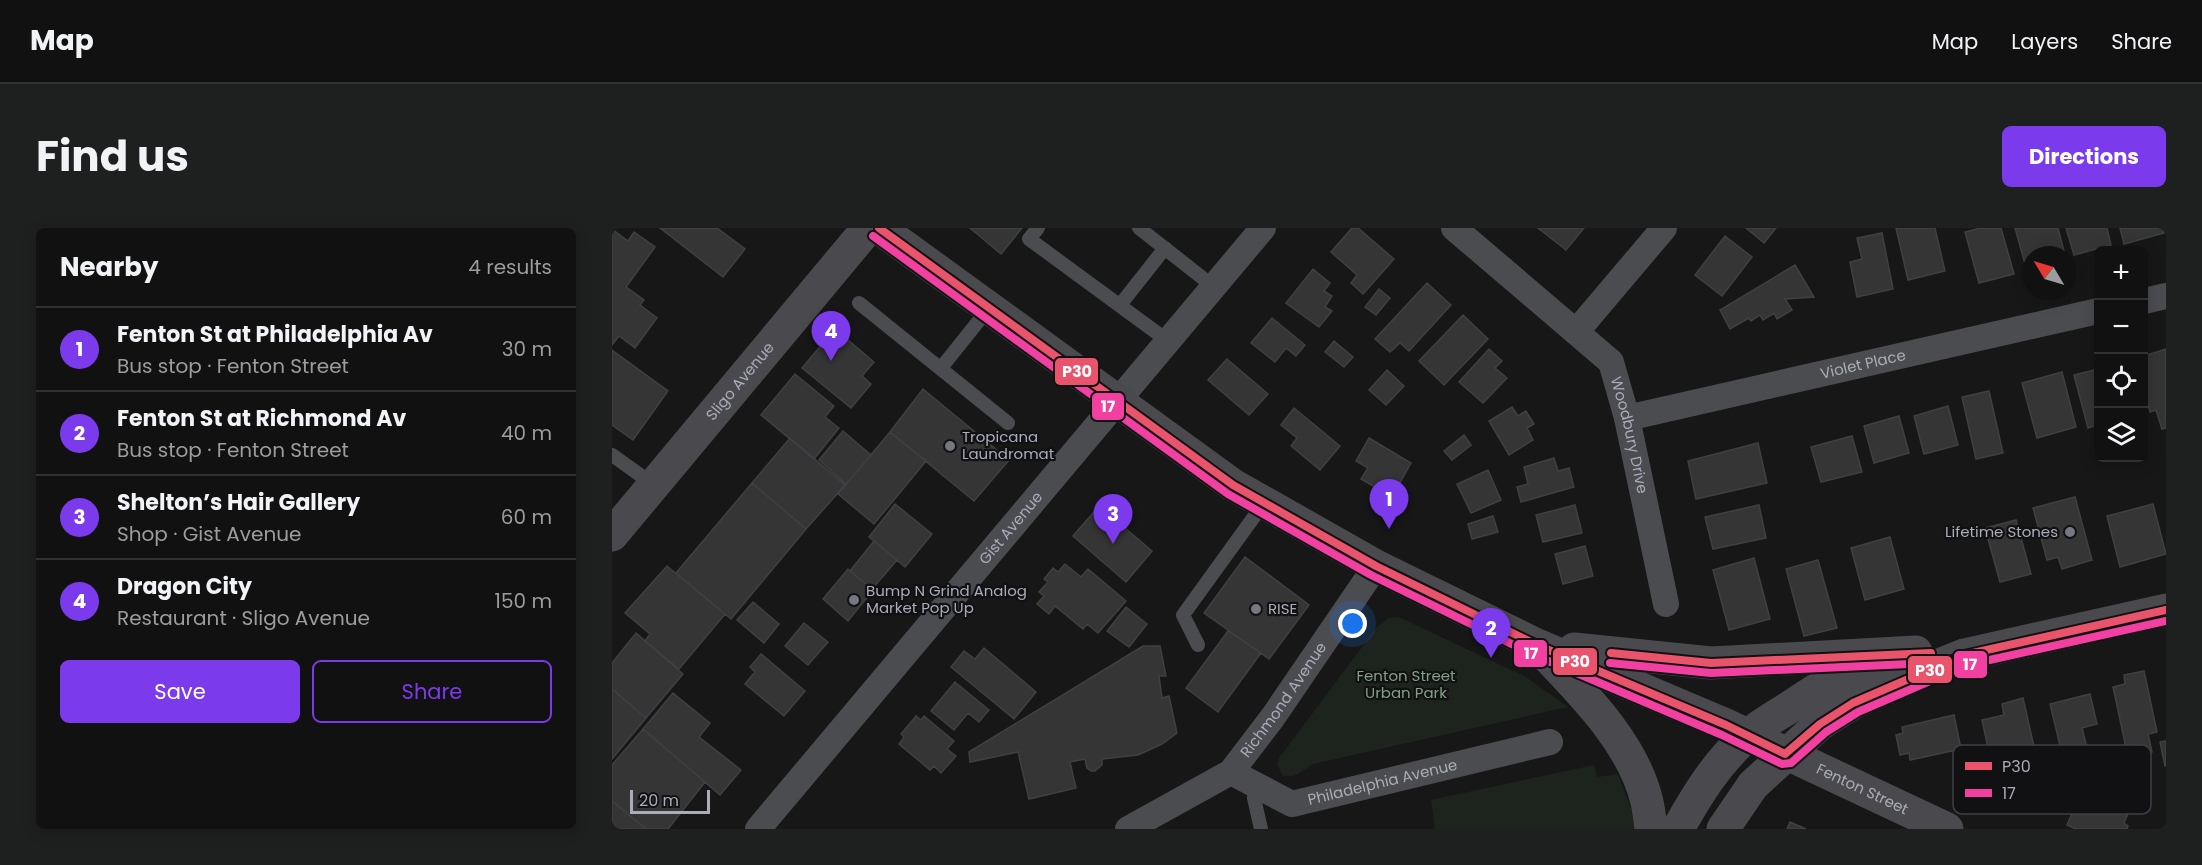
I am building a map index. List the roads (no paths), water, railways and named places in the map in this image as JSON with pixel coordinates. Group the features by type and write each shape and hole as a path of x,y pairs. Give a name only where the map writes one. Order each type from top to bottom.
{"street":[{"name":"Sligo Avenue","path":"612,535 868,228"},
{"name":"Fenton Street","path":"879,228 1233,484 1376,567 1537,645 1748,736 1947,829"},
{"name":"Gist Avenue","path":"758,829 1263,228"},
{"name":"Woodbury Drive","path":"1454,228 1611,362 1627,418 1666,604"},
{"path":"1576,332 1664,228"},
{"path":"2148,300 2166,296"},
{"name":"Violet Place","path":"1627,418 2094,312"},
{"name":"Richmond Avenue","path":"1231,772 1273,717 1376,567"},
{"path":"1723,829 1753,785 1820,724 1853,703 1964,655 2166,610"},
{"path":"1537,645 1711,663 1916,652 1964,655"},
{"path":"1537,645 1587,698 1620,741 1640,780 1647,801 1651,829"},
{"path":"1678,829 1697,793 1719,765 1748,736 1816,690 1863,666 1916,652"},
{"name":"Philadelphia Avenue","path":"1231,772 1292,804 1550,742"},
{"path":"1128,829 1231,772"}],"lane":[{"path":"1038,228 1029,239 1168,341"},
{"path":"1139,228 1214,286"},
{"path":"1120,305 1165,248"},
{"path":"860,303 1008,423"},
{"path":"941,368 989,308"},
{"path":"612,455 654,484"},
{"path":"1198,645 1183,615 1264,503"},
{"path":"1255,784 1254,798 1261,829"}],"place":[{"name":"Dragon City","path":"831,361"},
{"name":"Tropicana Laundromat","path":"950,446"},
{"name":"Fenton St at Philadelphia Av","path":"1389,529"},
{"name":"Lifetime Stones","path":"2070,532"},
{"name":"Shelton’s Hair Gallery","path":"1113,544"},
{"name":"Bump N Grind Analog Market Pop Up","path":"854,600"},
{"name":"RISE","path":"1256,609"},
{"name":"Fenton St at Richmond Av","path":"1491,658"}],"park label":[{"name":"Fenton Street Urban Park","path":"1406,684"}]}
